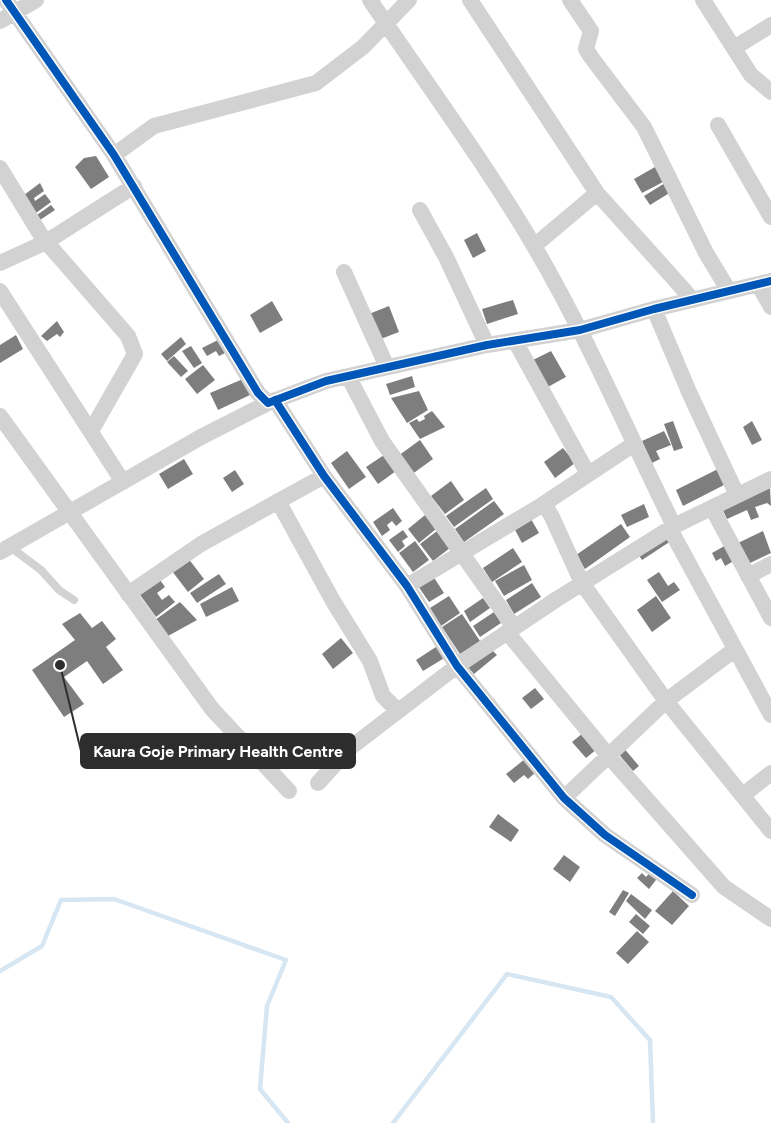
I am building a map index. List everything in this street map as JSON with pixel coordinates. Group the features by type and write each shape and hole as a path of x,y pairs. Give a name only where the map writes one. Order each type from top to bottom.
{"street":[{"path":"36,0 7,11 114,155 258,393 271,401 407,586 457,666 564,798 605,835 692,895"},
{"path":"370,0 466,138 534,246 580,330 672,528 734,650 771,715"},
{"path":"114,155 154,126 316,82 363,47 409,0"},
{"path":"470,0 597,194 693,300"},
{"path":"570,0 591,31 586,49 644,127 706,253 729,291"},
{"path":"703,0 751,75 771,92"},
{"path":"734,48 771,25"},
{"path":"718,125 771,217"},
{"path":"0,168 46,242 128,336 135,349 135,354 91,431"},
{"path":"0,263 46,242 134,186"},
{"path":"534,246 597,194"},
{"path":"420,210 446,256 487,345"},
{"path":"344,272 387,367"},
{"path":"4,549 271,401 348,376 487,345 580,330 654,309 764,283 771,307"},
{"path":"0,291 123,482"},
{"path":"654,309 689,392 737,495"},
{"path":"515,341 588,474"},
{"path":"348,376 382,441 462,555 511,630 607,754 724,887 771,919"},
{"path":"0,416 71,511 212,709 290,791"},
{"path":"407,586 542,505 634,444"},
{"path":"129,594 201,544 324,476"},
{"path":"318,783 350,748 457,666 582,583 672,528 771,479"},
{"path":"278,501 333,601 370,661 382,696 399,711"},
{"path":"542,505 552,517 582,583 666,701 771,831"},
{"path":"712,508 771,618"},
{"path":"748,576 771,564"},
{"path":"564,798 607,754 666,701 734,650"},
{"path":"743,795 771,772"}],"lane":[{"path":"4,549 41,570 59,590 74,600"}],"building":[{"path":"96,156 109,177 91,189 75,167 84,158"},
{"path":"655,167 663,182 642,193 634,179"},
{"path":"40,183 44,191 34,198 35,201 45,194 51,202 36,213 24,195"},
{"path":"665,183 671,192 650,205 644,196"},
{"path":"51,205 55,210 40,220 37,215"},
{"path":"477,233 486,251 473,258 464,240"},
{"path":"513,300 518,314 487,324 482,309"},
{"path":"272,301 283,320 260,333 250,315"},
{"path":"389,306 399,332 378,340 369,314"},
{"path":"57,321 64,332 60,337 57,334 47,341 41,336"},
{"path":"16,335 23,349 0,363 0,345"},
{"path":"181,337 186,344 167,361 161,354"},
{"path":"220,339 227,352 219,356 216,351 207,356 202,348"},
{"path":"191,346 202,363 194,368 182,351"},
{"path":"551,351 566,377 546,388 531,361"},
{"path":"174,356 188,371 181,377 167,362"},
{"path":"203,365 215,380 197,394 185,379"},
{"path":"412,376 415,387 390,395 386,384"},
{"path":"243,379 250,395 218,410 210,393"},
{"path":"419,391 428,410 407,423 391,398"},
{"path":"432,411 445,427 420,439 409,423 417,419 419,422 425,419 424,416"},
{"path":"673,421 683,448 674,451 664,424"},
{"path":"752,421 762,440 752,445 743,427"},
{"path":"664,431 671,445 656,451 660,459 652,463 642,441"},
{"path":"420,440 433,459 411,475 398,456"},
{"path":"563,448 575,463 555,478 544,462"},
{"path":"347,451 366,477 349,489 331,463"},
{"path":"384,455 396,471 378,484 366,467"},
{"path":"184,459 193,474 168,489 159,474"},
{"path":"718,469 726,484 683,506 676,490"},
{"path":"235,470 244,484 232,492 223,478"},
{"path":"451,481 464,500 445,514 431,496"},
{"path":"486,488 493,499 454,527 446,516"},
{"path":"770,488 771,506 767,503 755,507 759,517 751,520 747,510 727,519 722,508"},
{"path":"494,501 504,514 464,542 455,529"},
{"path":"644,504 649,517 627,527 621,515"},
{"path":"393,508 402,521 396,526 392,521 387,525 390,530 382,536 373,522"},
{"path":"425,515 436,529 419,543 408,529"},
{"path":"531,519 539,533 522,543 514,528"},
{"path":"621,524 630,537 585,569 576,555"},
{"path":"403,530 408,537 402,541 405,546 398,552 389,540"},
{"path":"437,531 450,548 433,561 420,544"},
{"path":"763,531 771,553 748,564 738,543"},
{"path":"666,532 671,541 642,560 636,551"},
{"path":"415,541 429,560 413,572 399,553"},
{"path":"728,544 737,559 725,566 721,558 716,561 712,553"},
{"path":"513,548 522,562 492,582 483,568"},
{"path":"188,558 204,579 188,592 172,571"},
{"path":"524,565 532,580 504,596 495,581"},
{"path":"659,572 668,586 674,582 680,590 662,602 647,580"},
{"path":"219,574 226,584 197,603 190,593"},
{"path":"433,576 444,593 429,602 418,586"},
{"path":"158,577 165,587 157,593 162,600 169,595 175,602 156,617 138,592"},
{"path":"532,583 541,597 514,614 506,600"},
{"path":"232,587 239,601 206,617 200,604"},
{"path":"449,596 460,613 441,626 430,608"},
{"path":"656,596 671,618 652,632 637,610"},
{"path":"483,598 490,608 470,622 464,611"},
{"path":"180,602 197,620 168,636 155,620"},
{"path":"494,612 501,623 480,637 473,626"},
{"path":"80,613 92,628 102,621 116,639 106,647 123,670 103,684 87,661 64,677 84,704 64,717 32,670 75,640 62,624"},
{"path":"462,614 480,641 460,654 442,627"},
{"path":"341,638 353,653 333,669 322,654"},
{"path":"439,645 446,657 423,671 416,660"},
{"path":"488,646 497,655 474,674 466,665"},
{"path":"535,688 544,699 531,709 522,698"},
{"path":"583,733 597,749 586,758 572,742"},
{"path":"622,746 639,766 633,771 616,751"},
{"path":"525,759 536,772 528,779 524,775 514,783 506,774"},
{"path":"498,814 519,830 511,842 489,827"},
{"path":"564,855 580,867 570,882 553,869"},
{"path":"652,870 659,876 649,889 637,878 642,873 646,877"},
{"path":"623,890 629,893 615,916 609,912"},
{"path":"673,891 689,906 672,925 655,911"},
{"path":"631,894 652,910 645,919 626,901"},
{"path":"636,914 650,926 643,934 629,922"},
{"path":"637,931 649,942 628,964 616,953"}],"waterway":[{"path":"0,971 42,946 61,900 114,899 286,960 267,1006 260,1089 288,1123"},
{"path":"393,1123 507,974 611,997 650,1040 653,1123"}],"cycle path":[{"path":"6,0 114,155 258,393 268,403 326,381 487,345 580,330 654,309 771,281"},
{"path":"275,400 324,476 407,586 457,666 564,798 605,835 692,895"}],"place":[{"name":"Kaura Goje Primary Health Centre","path":"60,665"}]}
